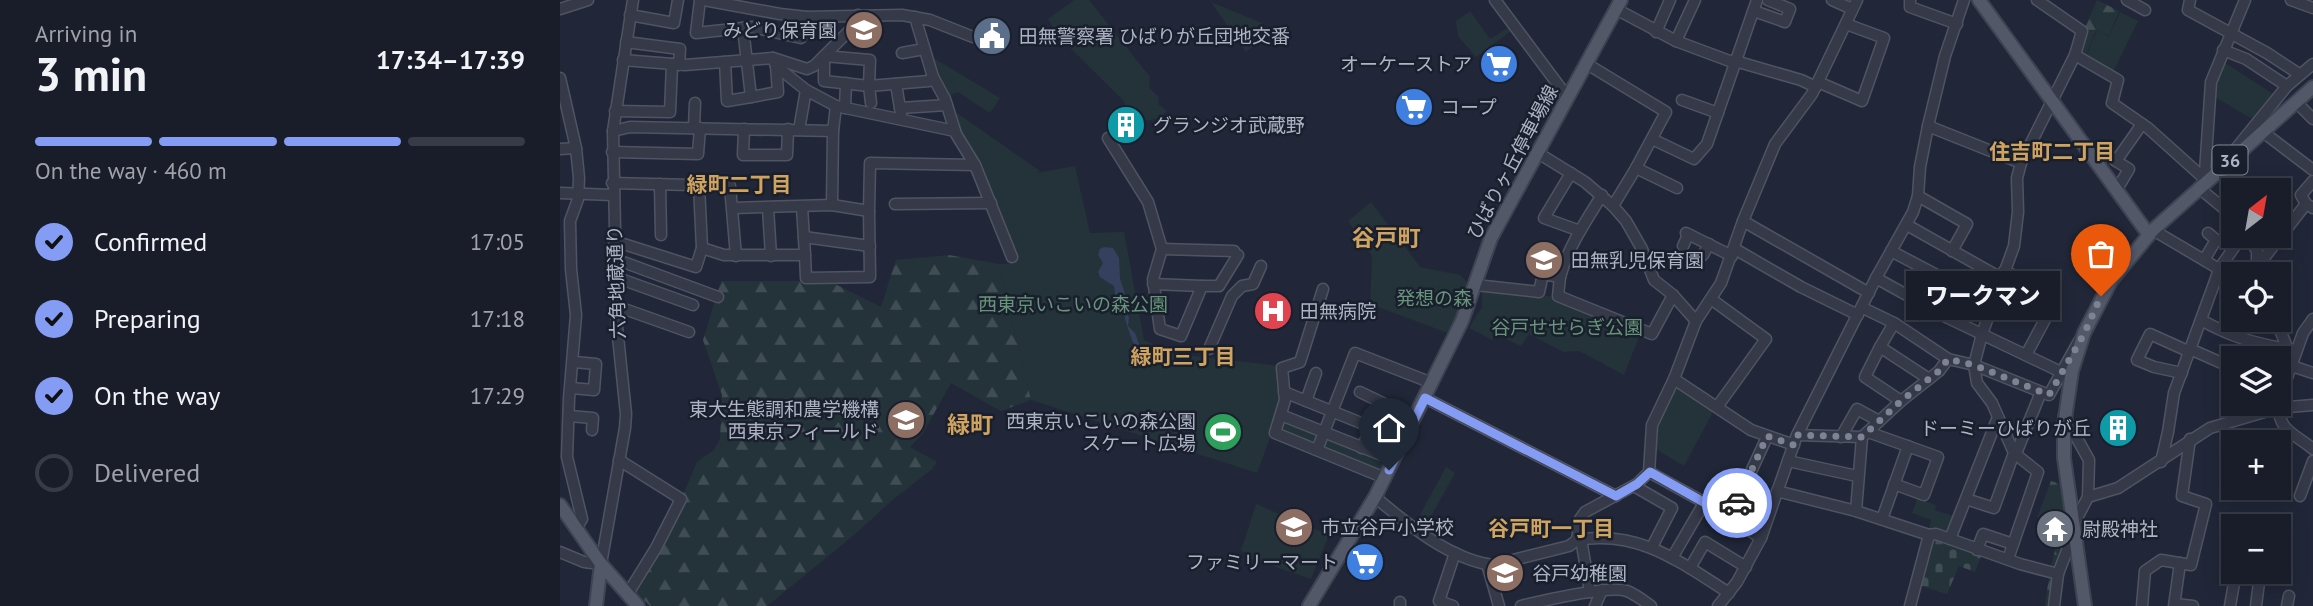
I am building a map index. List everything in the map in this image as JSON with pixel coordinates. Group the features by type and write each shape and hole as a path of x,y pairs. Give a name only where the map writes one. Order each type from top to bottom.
{"main road":[{"path":"1979,0 2116,191 2151,233"},
{"name":"ひばりヶ丘停車場線","path":"1314,604 1375,497 1425,398 1462,321 1487,247 1618,5"},
{"name":"36","path":"2085,606 2064,458 2064,414 2072,371 2084,334 2111,281 2151,233 2313,87"},
{"path":"560,505 601,564 638,606"},
{"path":"596,606 601,564"}],"street":[{"path":"560,9 587,0"},
{"name":"六角地蔵通り","path":"601,564 626,414 616,306 612,152 615,111 633,0"},
{"path":"630,15 674,23 678,0"},
{"path":"807,17 801,38 752,27 696,33 702,0 780,15 807,17 887,14 915,17 942,24 973,37"},
{"path":"1495,0 1568,98"},
{"path":"1656,32 1670,0"},
{"path":"1676,41 1695,0"},
{"path":"1652,139 1694,159 1707,144 1756,5 1785,22 1790,9 1768,0"},
{"path":"1590,592 1579,540 1580,519 1586,512 1634,486 1650,472 1652,425 1674,379 1696,321 1721,283 1775,144 1793,123 1817,85 1855,5 1832,0"},
{"path":"1910,0 1910,7 1957,24"},
{"path":"1718,606 1746,567 1761,538 1795,440 1876,278 1907,225 1917,196 1927,125 1945,56 1964,0"},
{"path":"2008,559 2038,472 2014,453 1992,403 1977,383 1974,365 1992,304 2014,246 2018,212 2017,178 2021,163 2075,55 2082,32 2037,0"},
{"path":"2127,0 2145,10"},
{"path":"2190,0 2188,9 2299,74"},
{"path":"2203,185 2211,82 2245,0"},
{"path":"2291,0 2313,8"},
{"path":"1618,5 1656,32 1676,41 1862,101 1884,38 1846,24"},
{"path":"623,60 676,64 747,60 807,69 814,66 857,23 858,15"},
{"path":"915,17 933,77 947,105 955,131 975,165 1012,257"},
{"path":"743,28 751,97"},
{"path":"615,111 670,112 680,50 626,42"},
{"path":"902,53 924,49"},
{"path":"2223,50 2246,59 2287,86"},
{"path":"2075,55 2118,80 2112,103 2142,124 2221,204"},
{"path":"824,56 824,81 869,86 929,81 933,77"},
{"path":"824,56 870,60 871,103"},
{"path":"725,62 727,101 778,92 774,62"},
{"path":"774,62 806,90 840,107 955,131"},
{"path":"1587,64 1665,112 1613,206"},
{"path":"2222,167 2229,154 2287,86 2313,64"},
{"path":"561,83 564,114 576,148 579,178 578,194 570,221 576,315 573,365 567,394 568,457 582,519 576,529"},
{"path":"832,205 833,131 846,83"},
{"path":"895,84 902,122"},
{"path":"744,129 743,155 787,155 806,90"},
{"path":"1682,100 1718,113"},
{"path":"2296,102 2313,119"},
{"path":"612,152 698,154 695,103"},
{"path":"900,108 947,105"},
{"path":"2116,161 2142,124"},
{"path":"1927,125 2021,163"},
{"path":"613,131 630,127 833,131"},
{"path":"2263,132 2313,170"},
{"path":"1108,138 1148,202 1162,249 1153,279 1160,329 1181,336 1202,286"},
{"path":"560,149 576,148"},
{"path":"1538,153 1571,173 1613,206 1642,249 1654,280 1673,295 1696,321"},
{"path":"2093,159 2106,154 2129,169 2116,191"},
{"path":"802,207 806,278 870,277 870,163 975,165"},
{"path":"1636,168 1677,188"},
{"path":"1571,173 1544,218 1580,231"},
{"path":"2264,262 2310,206 2301,195 2313,181"},
{"path":"612,183 730,186 736,256"},
{"path":"660,184 661,235"},
{"path":"614,241 696,267 702,248 699,186"},
{"path":"560,193 613,195"},
{"path":"1602,195 1565,260 1558,296 1651,334 1673,295"},
{"path":"1917,196 1967,224 1952,251"},
{"path":"895,204 991,203"},
{"path":"733,208 832,205 869,211"},
{"path":"768,208 771,256"},
{"path":"1743,221 1869,293"},
{"path":"1907,225 1952,251 2055,294 2055,301 2026,355"},
{"path":"2151,233 2219,269"},
{"path":"2204,260 2216,240 2208,233"},
{"path":"1683,246 1687,234 1733,252 1801,287 1894,323 1948,359 1974,365 2049,395 2084,334"},
{"path":"804,237 870,246"},
{"path":"1703,255 1709,244"},
{"path":"702,248 736,256 806,255"},
{"path":"2161,462 2172,415 2174,393 2219,269 2235,248"},
{"path":"1153,284 1219,286 1236,253 1162,249"},
{"path":"1891,251 1992,304"},
{"path":"615,259 718,297"},
{"path":"1209,349 1232,296 1242,286 1253,284 1261,266"},
{"path":"1476,285 1539,292 1543,274 1560,277"},
{"path":"615,277 693,308 699,290"},
{"path":"1876,278 2061,372"},
{"path":"1323,289 1300,362 1282,369 1285,400 1275,433 1385,478"},
{"path":"1711,299 1766,339 1717,407"},
{"path":"616,306 689,332"},
{"path":"2291,367 2303,334 2313,318"},
{"path":"2201,320 2249,342 2271,346"},
{"path":"1894,323 1865,377 1901,401"},
{"path":"2182,373 2137,360 2150,334 2221,363"},
{"path":"1880,348 1929,379"},
{"path":"1317,450 1355,353 1432,383"},
{"path":"1856,510 1857,476 1865,434 1939,371 1948,359"},
{"path":"2291,359 2293,364 2313,373"},
{"path":"560,364 596,364 594,390 567,394"},
{"path":"1306,401 1316,373"},
{"path":"1674,379 1751,430 1767,436 1795,440 1865,434 1938,457 1924,495 1894,484"},
{"path":"1284,392 1371,427 1362,448"},
{"path":"1360,392 1415,418"},
{"path":"1966,499 1994,508 2014,453 2041,392"},
{"path":"1425,398 1616,496"},
{"path":"2291,405 2313,405"},
{"path":"1841,437 1857,409 1879,421"},
{"path":"2054,606 2057,574 2073,527 2088,497 2089,460 2064,414"},
{"path":"1281,415 1394,460"},
{"path":"569,416 593,418 592,430"},
{"path":"2088,497 2118,488 2161,462 2190,439 2210,428 2245,416"},
{"path":"2280,416 2283,427 2313,449"},
{"path":"1950,539 1998,417"},
{"path":"1730,517 1767,436"},
{"path":"2143,606 2145,571 2161,560 2191,565 2206,503 2182,496 2190,439"},
{"path":"1881,519 1908,446"},
{"path":"619,460 681,499 656,548 627,594"},
{"path":"1788,461 1857,476"},
{"path":"2300,496 2313,461"},
{"path":"1650,472 1730,517 1761,538"},
{"path":"1634,486 1672,508 1652,547"},
{"path":"1777,491 1856,510 2057,574"},
{"path":"1375,497 1405,522 1455,553 1487,564 1493,565 1569,547 1579,540 1600,537 1632,541 1652,547 1729,593"},
{"path":"1672,558 1704,503"},
{"path":"1910,606 1929,534"},
{"path":"1978,550 1983,534 2013,544"},
{"path":"1690,568 1705,542 1746,567"},
{"path":"560,552 584,562 601,564"},
{"path":"1453,606 1439,601 1455,553"},
{"path":"2180,563 2174,605 2193,606"},
{"path":"1487,564 1499,606"},
{"path":"2230,606 2234,584"},
{"path":"2256,606 2259,584"},
{"path":"1521,606 1548,599 1570,601 1590,592 1616,589 1627,591 1648,605"},
{"path":"1595,606 1602,590"}],"green space":[{"path":"1074,0 1089,0 1150,77 1149,88 1159,97 1158,104 1167,111 1161,116 1148,120 1136,117 1123,100 1059,37 1048,19"},
{"path":"2097,0 2119,11 2109,36 2096,30 2085,58 2074,53"},
{"path":"1211,2 1262,23 1265,29 1263,38 1246,52"},
{"path":"1470,11 1490,39 1509,27 1512,30 1476,57 1458,36 1456,21"},
{"path":"2120,12 2138,21 2112,74 2085,59 2097,30 2109,37"},
{"path":"927,54 1000,98 990,113 958,92 944,98"},
{"path":"2222,61 2273,94 2254,120 2210,94"},
{"name":"西東京いこいの森公園","path":"957,113 1040,171 1037,173 1075,166 1090,233 1124,232 1144,340 1176,354 1280,366 1284,400 1257,473 1031,400 999,264 1015,263 1014,257 987,181 963,139"},
{"name":"発想の森","path":"1371,202 1420,267 1460,275 1467,282 1459,317 1448,333 1370,304 1372,256 1348,221"},
{"path":"949,255 999,264 1031,400 1001,411 951,383 923,433 910,447 937,462 932,469 767,606 650,606 634,590 676,512 697,462 714,450 720,439 722,395 703,340 721,281 829,281 881,307 896,260"},
{"name":"谷戸せせらぎ公園","path":"1482,288 1556,297 1641,332 1624,375 1579,351 1563,352 1529,334 1521,346 1495,334 1492,340 1469,328 1482,307"},
{"path":"1675,384 1714,410 1684,466 1656,449 1655,425"},
{"path":"1281,415 1394,460 1383,481 1376,480 1274,437"},
{"path":"1446,467 1455,473 1423,531 1414,526"},
{"path":"2051,481 2061,484 2065,536 2052,606 2045,606 2050,569 2059,536 2037,518"},
{"path":"1919,494 1925,496 1924,501 1936,505 1935,510 1956,517 1950,534 1928,531 1931,520 1912,513"},
{"path":"1256,504 1329,535 1311,579 1249,558 1250,554 1241,551"},
{"path":"1933,537 1982,554 1975,572 1959,566 1947,594 1919,585"}],"water":[{"path":"1104,247 1113,248 1119,258 1128,326 1135,333 1140,347 1170,363 1170,366 1138,350 1131,336 1122,307 1111,303 1115,293 1114,286 1100,277 1098,272 1103,263 1098,255"}],"way so far":[{"path":"1737,503 1767,436 1794,445 1797,435 1862,437 1939,371 1948,359 1974,365 2049,395 2084,334 2101,296"}],"place":[{"name":"みどり保育園","path":"864,30"},
{"name":"田無警察署 ひばりが丘団地交番","path":"992,36"},
{"name":"オーケーストア","path":"1499,64"},
{"name":"コープ","path":"1414,107"},
{"name":"グランジオ武蔵野","path":"1126,125"},
{"name":"田無乳児保育園","path":"1544,260"},
{"name":"ワークマン","path":"2101,296"},
{"name":"田無病院","path":"1273,311"},
{"name":"東大生態調和農学機構 西東京フィールド","path":"906,420"},
{"name":"ドーミーひばりが丘","path":"2118,428"},
{"name":"西東京いこいの森公園 スケート広場","path":"1223,432"},
{"name":"市立谷戸小学校","path":"1294,527"},
{"name":"尉殿神社","path":"2055,529"},
{"name":"ファミリーマート","path":"1365,562"},
{"name":"谷戸幼稚園","path":"1505,573"}],"district":[{"name":"住吉町二丁目","path":"2052,151"},
{"name":"緑町二丁目","path":"739,184"},
{"name":"谷戸町","path":"1386,237"},
{"name":"緑町三丁目","path":"1183,356"},
{"name":"緑町","path":"970,424"},
{"name":"谷戸町一丁目","path":"1551,528"}],"route":[{"path":"1389,470 1425,398 1616,496 1637,484 1650,472 1730,517 1737,503"}]}
